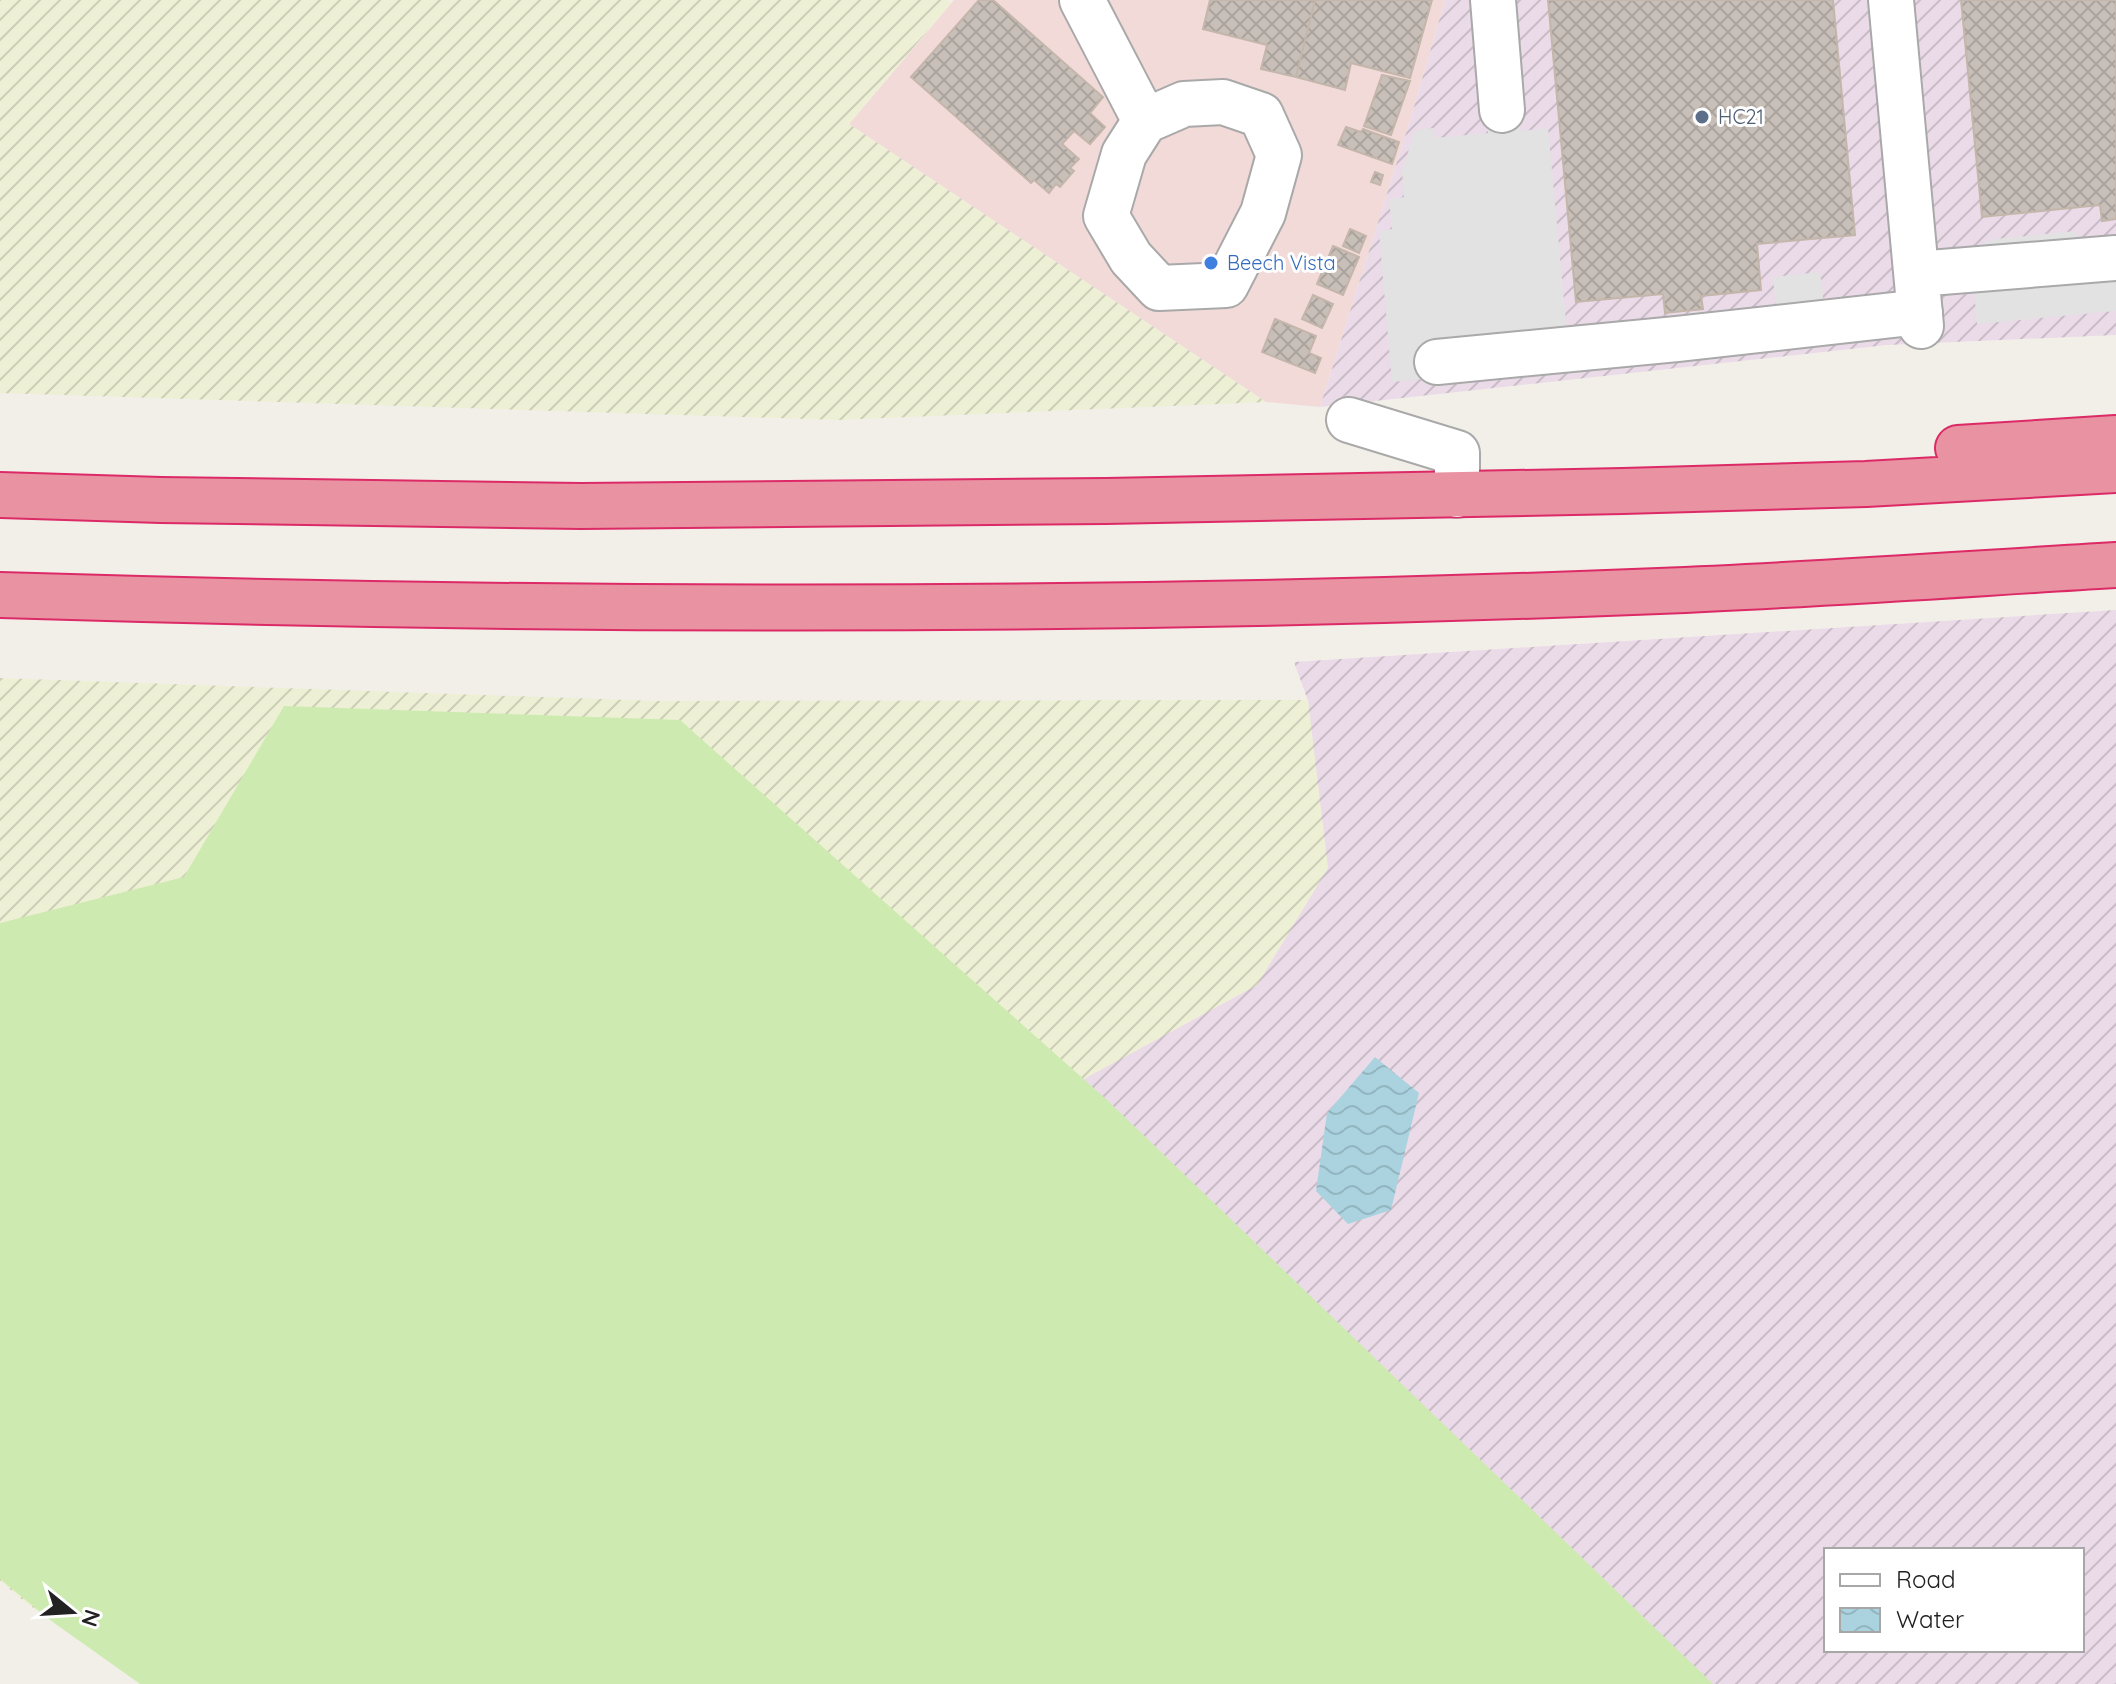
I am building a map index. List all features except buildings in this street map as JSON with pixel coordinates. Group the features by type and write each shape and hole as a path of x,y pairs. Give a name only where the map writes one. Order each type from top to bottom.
{"highway":[{"path":"1623,491 1842,456 2116,438"},
{"path":"0,495 581,506 1122,501 1866,484 2116,470"},
{"path":"0,595 277,604 550,606 975,607 1262,603 1663,591 2116,565"}],"street":[{"path":"1082,0 1145,121"},
{"path":"1493,0 1502,110"},
{"path":"1891,0 1919,304"},
{"path":"1210,102 1223,102 1261,115 1279,155 1263,213 1226,285 1159,288 1131,258 1106,216 1124,154 1145,121 1184,104 1210,102"},
{"path":"1437,362 1662,340 1919,304 2116,258"},
{"path":"1349,420 1457,453 1457,495"}],"shaded area":[{"name":"Beech Vista","path":"954,0 1445,0 1320,407 1266,402 849,124"},
{"path":"1445,0 2116,0 2116,335 1887,345 1320,407"},
{"path":"1519,119 1521,131 1548,128 1570,365 1392,382 1379,231 1392,229 1389,199 1404,197 1402,171 1415,130 1433,128 1435,138 1488,133 1488,123"},
{"path":"2076,231 2078,246 2116,242 2116,311 1977,324 1971,256 1985,243 1995,239"},
{"path":"1820,272 1824,304 1776,309 1773,277"},
{"path":"2116,610 2116,1684 1697,1684 1081,1080 1257,985 1308,701 1294,662"}],"green space":[{"path":"0,0 947,0 951,3 849,124 1266,402 837,420 0,393"},
{"path":"0,678 655,701 1308,700 1328,868 1257,985 1082,1080 142,1684 0,1581"},
{"path":"284,706 680,720 1106,1099 1713,1684 140,1684 50,1620 0,1579 0,923 184,877"}],"water":[{"path":"1375,1057 1419,1093 1391,1210 1348,1224 1316,1191 1327,1113"}],"place":[{"name":"HC21","path":"1702,117"},
{"name":"Beech Vista","path":"1211,263"}]}
